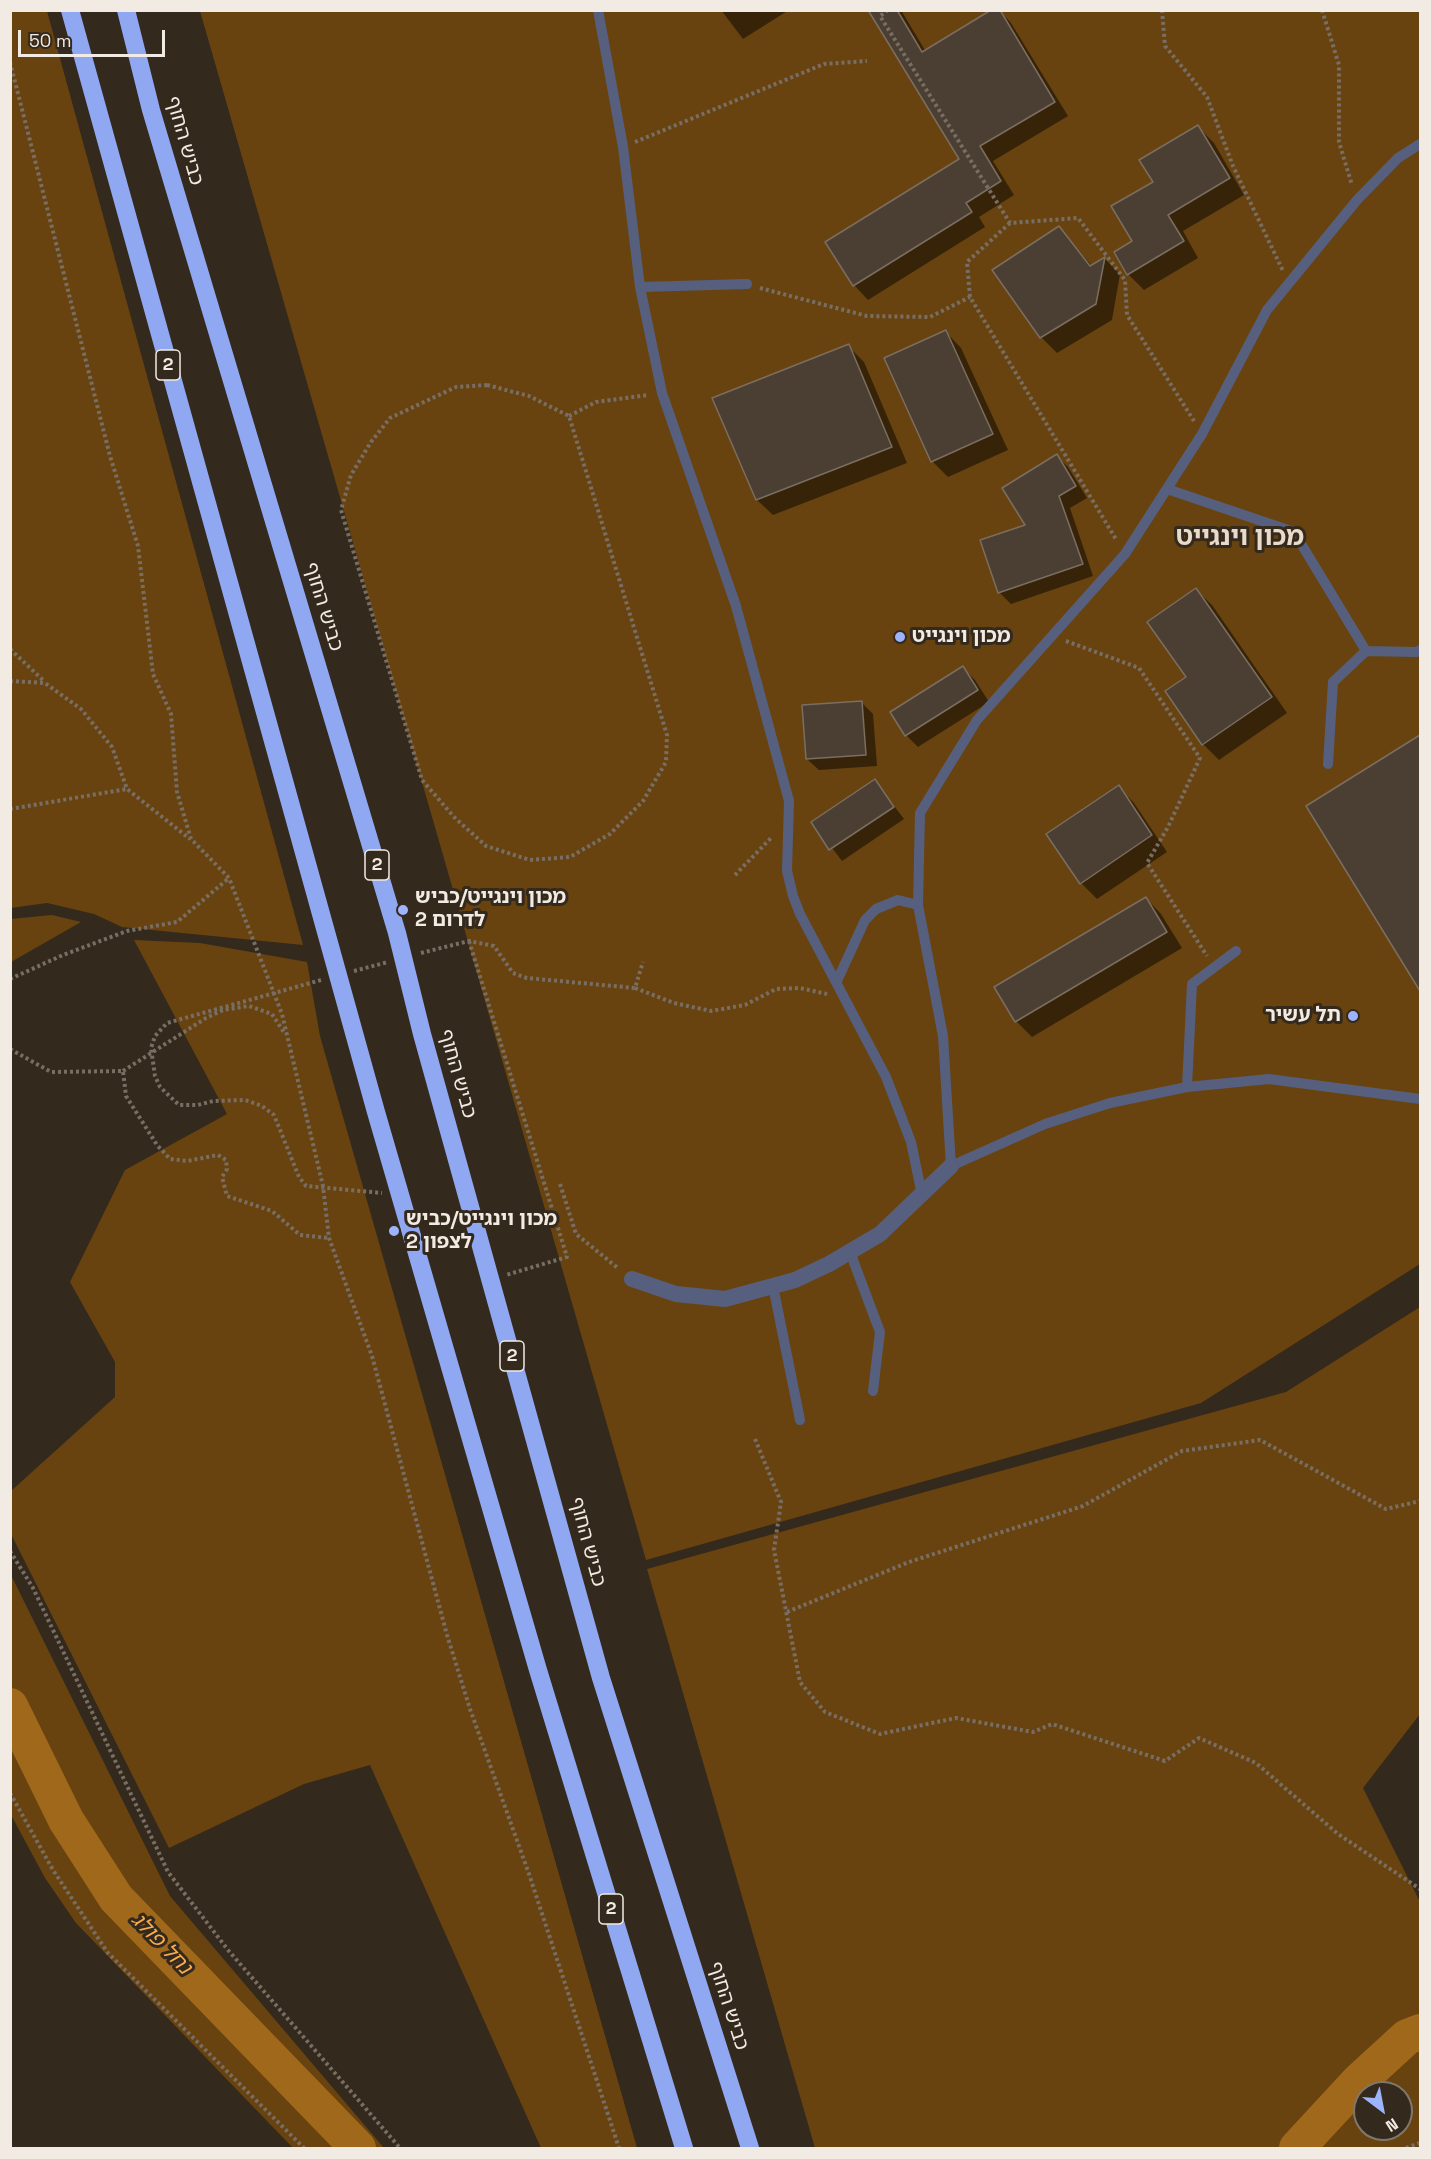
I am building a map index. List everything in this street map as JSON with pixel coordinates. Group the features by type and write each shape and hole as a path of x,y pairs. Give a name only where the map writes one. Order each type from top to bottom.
{"highway":[{"name":"2","path":"70,10 401,1196 538,1670 684,2148"},
{"name":"כביש החוף","path":"126,10 151,110 397,933 422,1034 601,1678 750,2148"}],"street":[{"path":"632,1279 676,1294 725,1299 773,1287 804,1276 880,1233 951,1166"}],"lane":[{"path":"597,10 624,147 640,288 662,393 736,606 789,801 787,871 793,896 800,914 849,1003 886,1077 911,1142 922,1195"},
{"path":"1420,144 1398,158 1357,200 1288,282 1267,310 1202,434 1125,554 977,720 920,813 918,905 943,1036 951,1166 1046,1124 1110,1103 1187,1087 1269,1080 1420,1099"},
{"path":"640,288 747,284"},
{"path":"1167,489 1294,532 1366,651"},
{"path":"1328,764 1333,682 1366,651 1416,652 1420,650"},
{"path":"837,981 865,920 876,909 898,900 918,905"},
{"path":"1187,1087 1192,984 1236,951"},
{"path":"850,1252 880,1332 873,1391"},
{"path":"773,1287 800,1420"}],"path":[{"path":"888,10 880,16 1010,223"},
{"path":"1162,10 1165,46 1207,97 1233,166 1288,282"},
{"path":"1322,10 1339,65 1339,142 1357,200"},
{"path":"624,147 824,64 867,61"},
{"path":"10,62 110,456 138,546 153,675 171,714 177,792 191,839"},
{"path":"1125,554 970,297 968,262 1010,223 1078,218 1125,280 1127,315 1202,434"},
{"path":"747,284 867,316 930,317 970,297"},
{"path":"487,386 529,396 569,416 667,735 666,762 643,801 610,834 570,857 530,860 486,846 454,817 422,780 341,510 351,475 371,442 390,418 424,400 456,387 487,386"},
{"path":"569,416 596,402 662,393"},
{"path":"1054,636 1139,668 1200,758 1168,826 1147,863 1214,967"},
{"path":"10,649 45,683 81,709 98,727 112,747 128,789 191,839 229,878 282,1014 323,1186 329,1238 372,1356 387,1420 470,1708 529,1874 619,2148"},
{"path":"10,681 45,683"},
{"path":"10,809 128,789"},
{"path":"735,875 788,821"},
{"path":"10,979 63,955 127,931 177,922 229,878"},
{"path":"491,1280 567,1257 469,941 494,946 513,973 527,978 635,988 674,1003 711,1011 745,1005 776,989 800,988 849,1003"},
{"path":"635,988 644,962"},
{"path":"10,1049 51,1072 123,1071 206,1018 223,1010 249,1006 272,1014 287,1037"},
{"path":"190,1014 167,1023 155,1036 151,1060 160,1087 179,1105 198,1106 213,1101 245,1100 262,1106 274,1115 299,1178 306,1186 401,1196"},
{"path":"123,1071 126,1096 157,1145 170,1159 187,1161 218,1155 226,1160 227,1169 222,1177 227,1196 272,1211 300,1235 329,1238"},
{"path":"560,1184 576,1234 632,1279"},
{"path":"754,1439 781,1502 774,1550 800,1682 825,1712 880,1734 956,1718 1033,1732 1052,1724 1165,1761 1199,1738 1256,1763 1338,1834 1420,1889"},
{"path":"787,1612 909,1562 1083,1506 1182,1451 1260,1440 1386,1509 1420,1501"},
{"path":"10,1551 33,1588 168,1872 228,1950 400,2148"},
{"path":"10,1793 52,1870 108,1953 304,2148"},
{"path":"1407,2148 1420,2143"}],"shaded area":[{"path":"10,11 47,11 303,945 122,927 94,914 47,903 11,908"},
{"name":"מכון וינגייט","path":"200,11 1420,11 1420,1264 1201,1403 646,1560"},
{"path":"52,915 81,922 11,962 11,919"},
{"path":"134,940 200,943 307,962 320,1036 637,2148 541,2148 370,1765 304,1784 169,1848 11,1534 11,1491 115,1397 115,1362 70,1282 125,1170 227,1114"},
{"path":"1420,1307 1420,1714 1363,1788 1420,1902 1420,2148 815,2148 647,1569 1286,1392"},
{"path":"10,1573 170,1896 384,2148 293,2148 76,1923 45,1878 11,1815"}],"building":[{"path":"868,10 897,10 922,52 991,10 1000,10 1055,102 980,146 1001,181 966,203 972,212 853,286 825,242 959,159"},
{"path":"1198,125 1230,178 1168,215 1184,241 1127,275 1114,252 1132,241 1111,206 1153,182 1139,160"},
{"path":"1059,226 1090,266 1105,257 1096,304 1040,338 992,270"},
{"path":"946,330 993,434 931,462 884,358"},
{"path":"849,344 892,447 756,500 712,398"},
{"path":"1057,454 1076,486 1059,496 1083,564 998,593 980,540 1025,525 1002,488"},
{"path":"1196,588 1272,697 1202,745 1165,691 1186,677 1147,622"},
{"path":"963,666 978,690 905,736 890,712"},
{"path":"862,701 866,755 806,759 802,705"},
{"path":"1420,735 1420,991 1306,806"},
{"path":"875,779 894,807 829,850 811,822"},
{"path":"1119,785 1152,835 1080,884 1046,834"},
{"path":"1146,897 1167,932 1015,1022 994,987"}],"waterway":[{"name":"נחל פולג","path":"10,1706 66,1820 116,1898 358,2148"},
{"name":"נחל פולג","path":"1297,2148 1359,2081 1407,2037 1420,2032"}],"place":[{"name":"מכון וינגייט","path":"900,637"},
{"name":"מכון וינגייט/כביש 2 לדרום","path":"403,910"},
{"name":"תל עשיר","path":"1353,1016"},
{"name":"מכון וינגייט/כביש 2 לצפון","path":"394,1231"}],"district":[{"name":"מכון וינגייט","path":"1240,538"}]}
